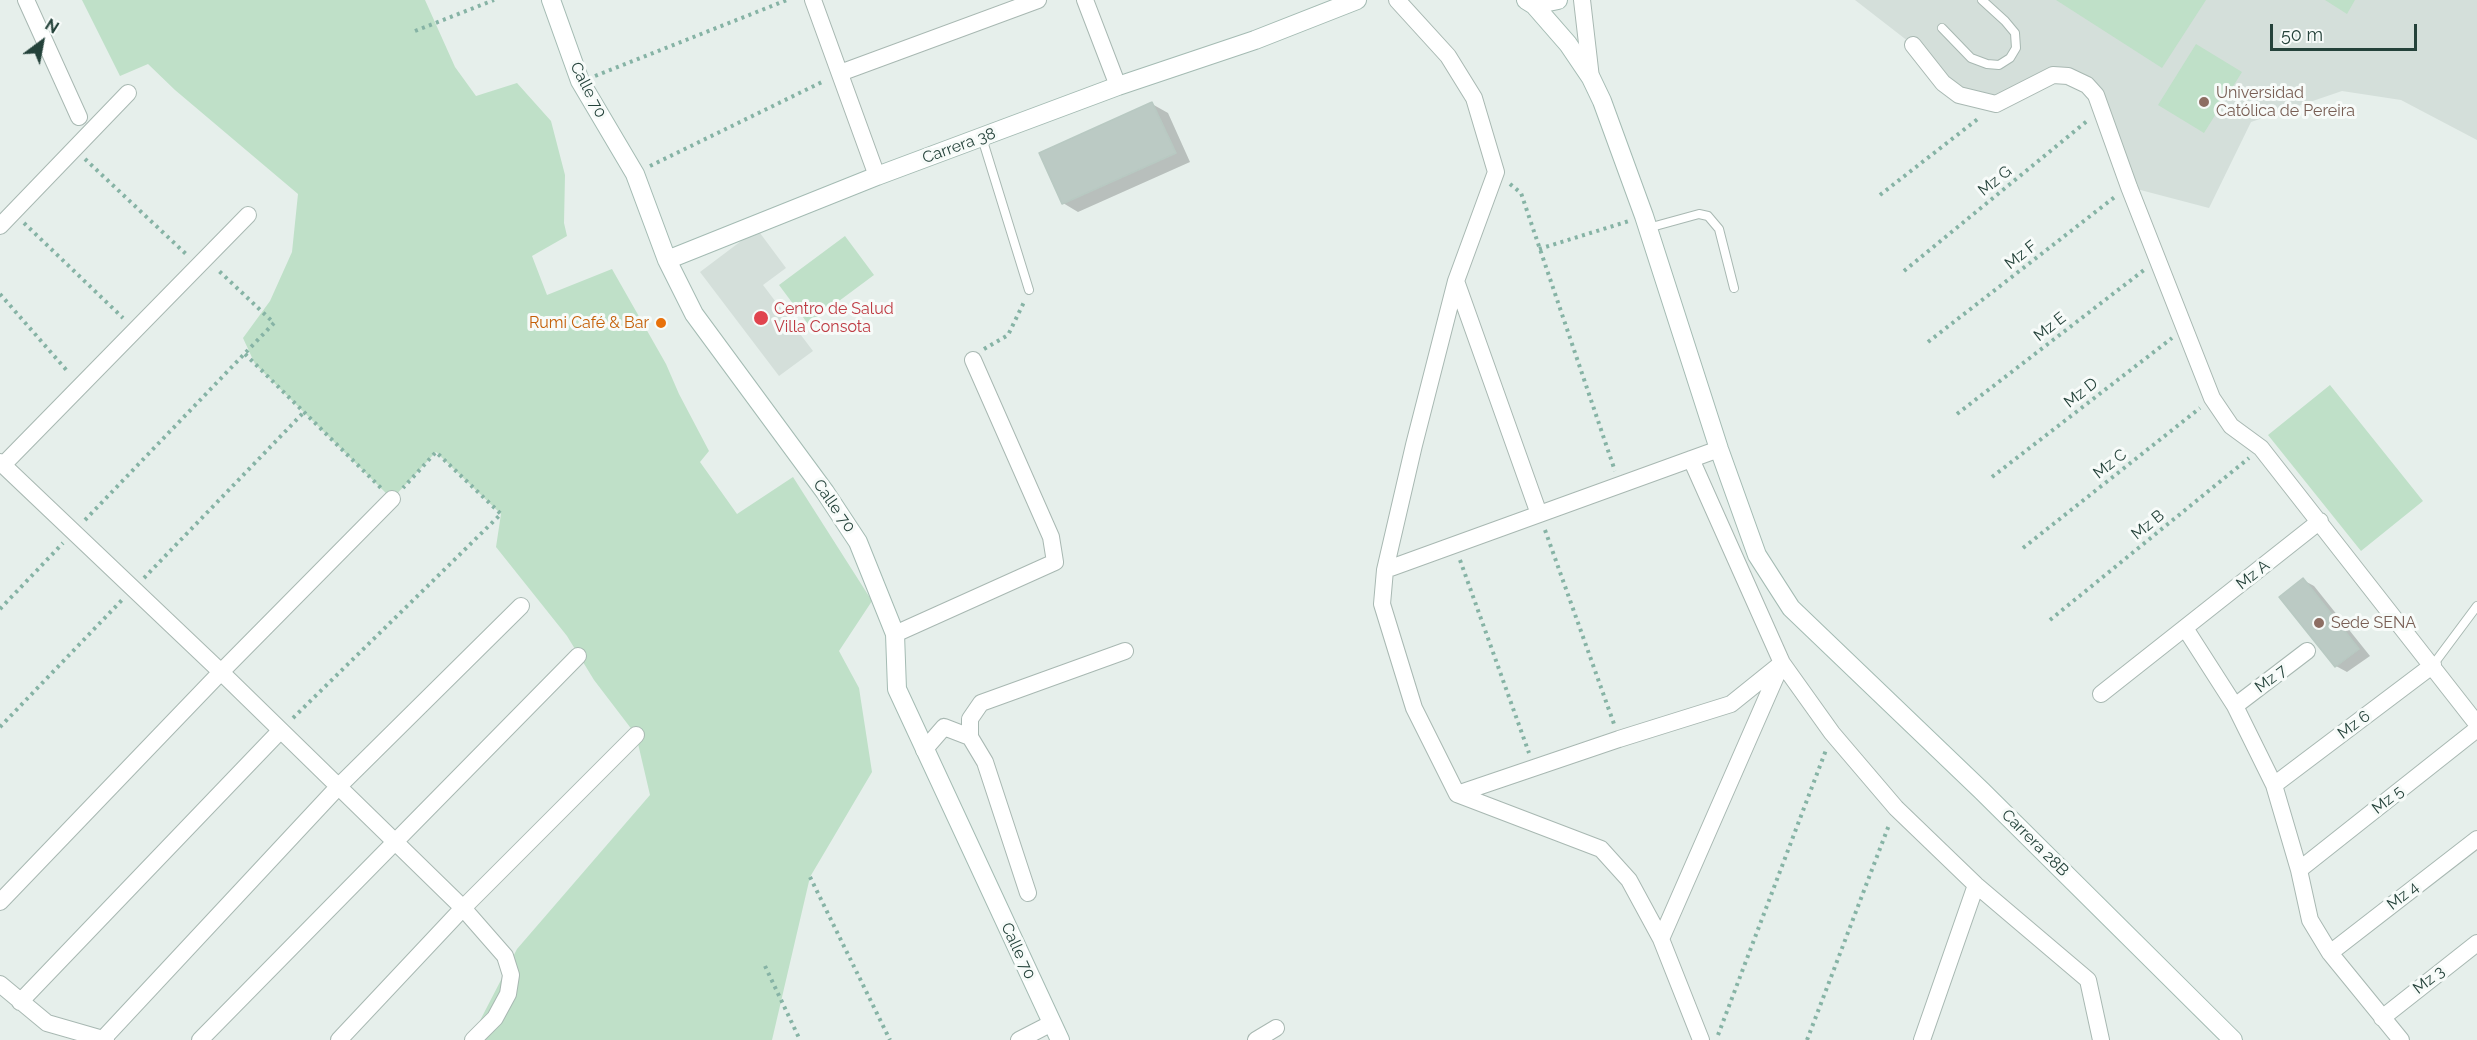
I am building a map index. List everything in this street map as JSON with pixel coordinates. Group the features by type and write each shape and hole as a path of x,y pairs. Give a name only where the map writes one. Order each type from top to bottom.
{"street":[{"path":"26,0 79,117"},
{"name":"Calle 70","path":"551,0 580,81 635,174 667,260 694,314 825,492 858,542 895,634 897,690 1056,1032"},
{"path":"813,0 877,176"},
{"path":"840,73 1038,0"},
{"path":"1084,0 1118,86"},
{"name":"Carrera 38","path":"667,260 877,176 1118,86 1255,40 1357,0"},
{"path":"1397,0 1448,56 1474,98 1496,172 1456,281 1385,570 1382,603 1414,708 1457,794 1601,849 1629,879 1661,939 1701,1040"},
{"path":"1530,2 1558,0"},
{"path":"1582,0 1591,78"},
{"name":"Carrera 28B","path":"1530,2 1568,44 1591,78 1602,101 1646,222 1719,449 1757,555 1791,608 1982,791 2234,1040"},
{"path":"1913,45 1943,83 1959,95 1996,104 2053,75 2068,76 2087,84 2096,95 2102,109 2129,187 2212,398 2231,426 2261,448 2477,724"},
{"path":"0,226 128,93"},
{"path":"248,215 1,464 221,672 463,908 505,956 511,975 508,994 495,1018 473,1040"},
{"path":"1456,281 1539,513"},
{"path":"895,634 1054,562 1051,537 973,360"},
{"path":"1385,570 1719,449"},
{"path":"1691,459 1782,663 1832,733 1896,808 1976,885 2088,980 2101,1040"},
{"path":"0,902 221,672 392,499"},
{"name":"Mz A","path":"2102,694 2320,521"},
{"path":"0,984 47,1023 104,1040 338,787 521,606"},
{"path":"2185,628 2235,706 2274,785 2299,870 2310,920 2330,953 2401,1040"},
{"path":"1028,893 985,762 970,737 970,719 981,703 1125,651"},
{"name":"Mz 7","path":"2235,706 2307,651"},
{"path":"200,1040 578,657"},
{"path":"1457,794 1731,704 1782,663"},
{"path":"1661,939 1782,663"},
{"name":"Mz 6","path":"2274,785 2433,665"},
{"path":"924,750 945,728 970,737"},
{"name":"Mz 5","path":"2299,870 2477,729"},
{"path":"20,1002 280,731"},
{"path":"339,1040 463,908 636,735"},
{"name":"Mz 4","path":"2330,953 2477,839"},
{"path":"1922,1040 1976,885"},
{"name":"Mz 3","path":"2382,1018 2477,943"},
{"path":"1256,1040 1276,1028"},
{"path":"1019,1040 1056,1032"}],"lane":[{"path":"1942,28 1971,58 1987,64 1999,65 2010,58 2016,48 2015,33 1982,0"},
{"path":"982,138 1029,290"},
{"path":"1646,222 1699,214 1708,216 1719,229 1734,288"},
{"path":"2433,665 2477,606"}],"path":[{"path":"415,31 494,0"},
{"path":"580,81 787,0"},
{"path":"635,174 840,73"},
{"path":"1880,195 1996,104"},
{"name":"Mz G","path":"1904,271 2102,109"},
{"path":"0,609 274,323 74,148"},
{"path":"1496,172 1521,193 1620,485"},
{"name":"Mz F","path":"1928,342 2129,187"},
{"path":"13,212 135,329"},
{"path":"1539,250 1646,222"},
{"name":"Mz E","path":"1957,414 2159,259"},
{"path":"973,360 986,348 1008,335 1029,290"},
{"path":"0,294 80,386"},
{"name":"Mz D","path":"1992,477 2184,329"},
{"path":"245,354 392,499 436,452 501,514 280,731"},
{"name":"Mz C","path":"2023,548 2212,398"},
{"path":"0,727 304,412"},
{"name":"Mz B","path":"2050,620 2261,448"},
{"path":"1539,513 1619,739"},
{"path":"1455,545 1534,768"},
{"path":"1716,1040 1832,733"},
{"path":"1808,1040 1896,808"},
{"path":"810,877 890,1040"},
{"path":"765,966 800,1040"}],"shaded area":[{"name":"Universidad Católica de Pereira","path":"1855,0 2477,0 2477,140 2401,100 2342,91 2251,122 2209,208 2129,187 2102,109 2068,76 1996,104 1959,95 1913,45"},
{"name":"Centro de Salud Villa Consota","path":"757,229 786,268 763,285 813,351 779,376 700,272"}],"green space":[{"path":"82,0 425,0 455,67 476,96 517,83 551,121 565,175 564,223 567,236 532,256 547,295 612,269 666,364 709,451 700,462 737,514 793,477 872,601 839,651 859,688 872,772 810,877 772,1040 470,1040 517,949 650,795 636,735 594,680 567,636 496,547 501,514 436,452 392,499 255,364 243,338 270,301 292,252 298,194 175,90 148,64 120,76"},
{"path":"2056,0 2206,0 2162,68"},
{"path":"2325,0 2355,0 2347,14"},
{"path":"2196,44 2242,72 2204,133 2158,105"},
{"path":"845,236 874,275 808,324 779,285"},
{"path":"2330,385 2423,501 2361,551 2268,435"}],"building":[{"path":"1152,102 1176,153 1062,204 1039,153"},
{"name":"Sede SENA","path":"2303,578 2359,649 2335,667 2279,597"}],"place":[{"name":"Universidad Católica de Pereira","path":"2204,102"},
{"name":"Centro de Salud Villa Consota","path":"761,318"},
{"name":"Rumi Café & Bar","path":"661,323"},
{"name":"Sede SENA","path":"2319,623"}]}
